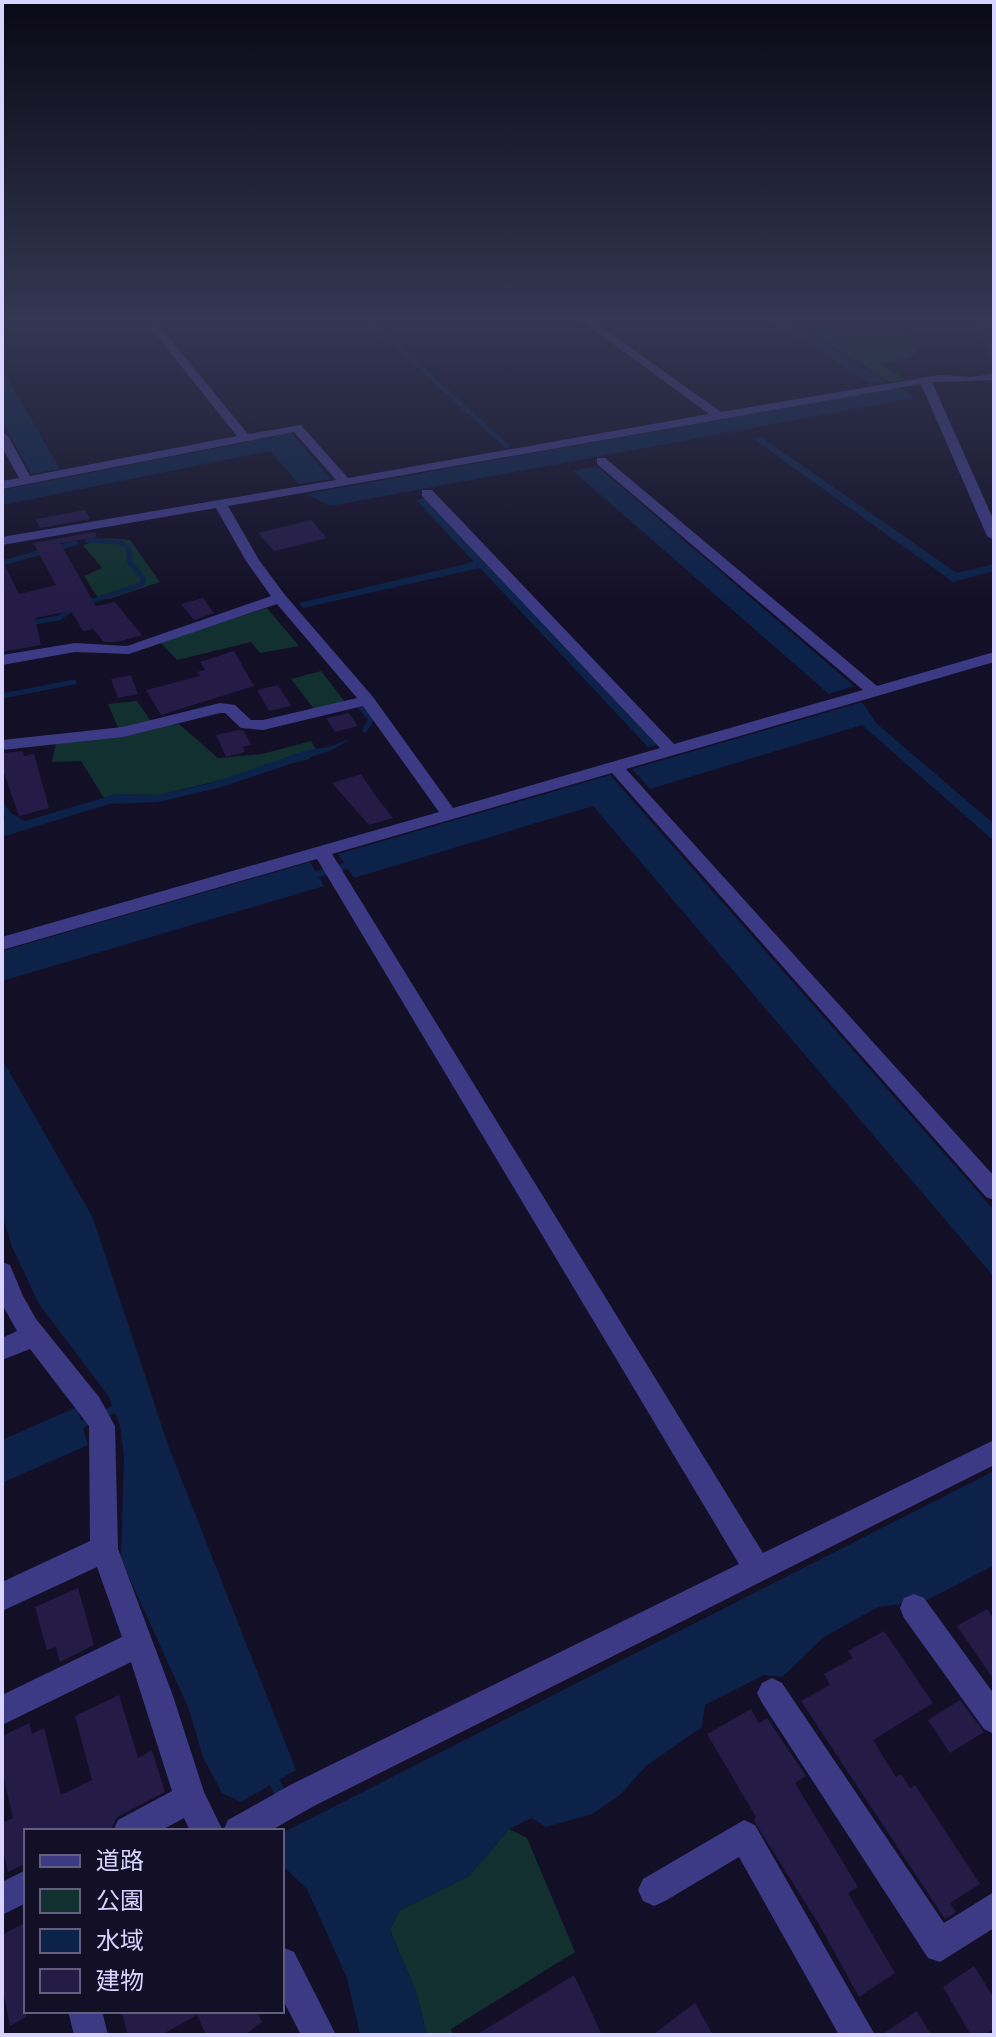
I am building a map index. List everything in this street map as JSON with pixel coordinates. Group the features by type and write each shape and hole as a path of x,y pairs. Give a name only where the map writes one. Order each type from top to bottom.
{"street":[{"path":"223,411 245,438"},
{"path":"712,411 719,416"},
{"path":"2,541 747,411"},
{"path":"939,411 994,536"},
{"path":"2,485 297,428 345,482"},
{"path":"2,436 26,480"},
{"path":"601,461 873,691"},
{"path":"427,493 671,750"},
{"path":"220,503 253,561 280,598 367,700 449,814"},
{"path":"2,660 70,647 120,652 129,650 280,598"},
{"path":"2,944 328,863 449,814 625,778 671,750 994,657"},
{"path":"2,745 123,732 220,708 229,708 247,725 263,725 367,700"},
{"path":"625,778 994,1191"},
{"path":"328,863 757,1569"},
{"path":"2,1272 6,1289 33,1336 99,1418 104,1549 190,1798 206,1829"},
{"path":"2,1349 33,1336"},
{"path":"243,1829 303,1795 994,1452"},
{"path":"2,1597 104,1549"},
{"path":"914,1608 994,1719"},
{"path":"2,1710 138,1644"},
{"path":"772,1693 940,1946 994,1908"},
{"path":"133,1829 190,1798"},
{"path":"654,1890 744,1836 858,2035"},
{"path":"2,1899 24,1887"},
{"path":"284,1968 319,2035"},
{"path":"86,2013 91,2035"}],"green space":[{"path":"108,538 130,540 160,582 109,599 98,598 84,576 102,568 83,545"},
{"path":"267,608 299,646 260,653 251,642 177,660 160,642"},
{"path":"321,671 345,702 314,709 291,679"},
{"path":"137,701 155,727 179,724 218,758 262,754 311,741 316,749 309,759 159,795 117,794 104,798 81,761 52,762 56,742 119,730 108,704"},
{"path":"509,1829 527,1838 575,1952 451,2029 453,2035 427,2035 416,1992 390,1930 400,1910 469,1876"}],"water":[{"path":"2,411 26,411 60,469 31,474 2,420"},
{"path":"465,411 471,411 511,447 505,448"},
{"path":"766,411 844,411 330,506 306,494"},
{"path":"291,433 331,479 299,484 270,451 2,505 2,490"},
{"path":"761,437 957,573 994,564 994,571 953,582 752,438"},
{"path":"597,466 854,686 829,694 573,471"},
{"path":"424,498 657,745 648,747 480,568 303,608 299,603 474,562 416,500"},
{"path":"862,702 876,723 994,824 994,841 862,725 650,789 632,769"},
{"path":"352,738 332,750 222,787 158,802 109,804 2,837 2,823 5,820 2,801 11,813 25,821 117,794 159,795 215,782"},
{"path":"610,775 994,1210 994,1277 593,806 354,878 338,854"},
{"path":"310,862 324,886 2,981 2,951"},
{"path":"2,1059 93,1218 168,1445 296,1770 241,1802 222,1793 203,1757 188,1707 121,1559 124,1457 120,1426 109,1397 39,1304 12,1247 2,1214"},
{"path":"77,1407 88,1445 2,1483 2,1440"},
{"path":"994,1471 994,1563 991,1567 925,1601 878,1607 824,1637 782,1677 764,1675 705,1705 702,1727 646,1766 620,1795 592,1814 546,1827 532,1818 509,1829 469,1876 400,1910 390,1930 416,1992 427,2035 360,2035 347,1978 307,1889 284,1867 284,1832"}],"building":[{"path":"85,510 90,519 40,528 36,519"},
{"path":"311,520 327,538 274,551 258,533"},
{"path":"95,532 97,537 60,543 96,606 115,602 142,635 104,642 93,629 83,631 71,611 35,618 41,645 2,652 2,559 19,594 56,585 33,543"},
{"path":"203,598 214,613 194,620 181,604"},
{"path":"234,651 254,686 161,715 146,690 200,676 197,672 205,670 200,662"},
{"path":"131,675 138,694 118,698 111,679"},
{"path":"278,685 291,706 269,711 257,690"},
{"path":"349,713 358,726 335,732 326,718"},
{"path":"244,731 251,745 242,747 245,752 226,757 216,735"},
{"path":"23,751 24,756 34,754 49,808 19,816 2,767 2,753"},
{"path":"361,774 393,818 369,825 332,783"},
{"path":"78,1588 94,1645 60,1662 56,1647 47,1650 35,1607"},
{"path":"987,1609 994,1619 994,1680 957,1626"},
{"path":"884,1631 933,1703 873,1740 896,1777 901,1774 910,1788 915,1785 980,1884 950,1903 956,1912 945,1919 801,1701 830,1685 824,1674 853,1658 848,1651"},
{"path":"119,1695 138,1758 152,1750 165,1792 117,1817 111,1829 24,1829 24,1864 8,1872 2,1845 2,1823 13,1818 2,1770 2,1736 29,1723 32,1734 44,1728 61,1795 92,1780 75,1716"},
{"path":"960,1700 984,1732 950,1753 928,1720"},
{"path":"751,1709 759,1723 767,1718 806,1776 795,1783 858,1887 848,1893 895,1973 859,1997 820,1926 754,1821 756,1817 707,1734"},
{"path":"24,1923 26,2017 10,2026 2,1985 2,1935"},
{"path":"974,1966 994,1998 994,2028 984,2035 971,2035 943,1987"},
{"path":"574,1975 602,2035 476,2035 540,1996"},
{"path":"695,2003 713,2035 652,2035"},
{"path":"917,2011 931,2035 881,2035"},
{"path":"122,2013 258,2013 262,2022 245,2035 206,2035 197,2015 161,2035 128,2035"}],"waterway":[{"path":"87,540 120,542 128,547 130,563 144,579 142,584 87,603"},
{"path":"2,563 75,543"},
{"path":"28,623 59,618 76,606"},
{"path":"2,696 74,682"},
{"path":"359,705 371,719 365,730"},
{"path":"311,876 353,864"},
{"path":"74,1428 121,1406"},
{"path":"270,1775 284,1799"}]}
